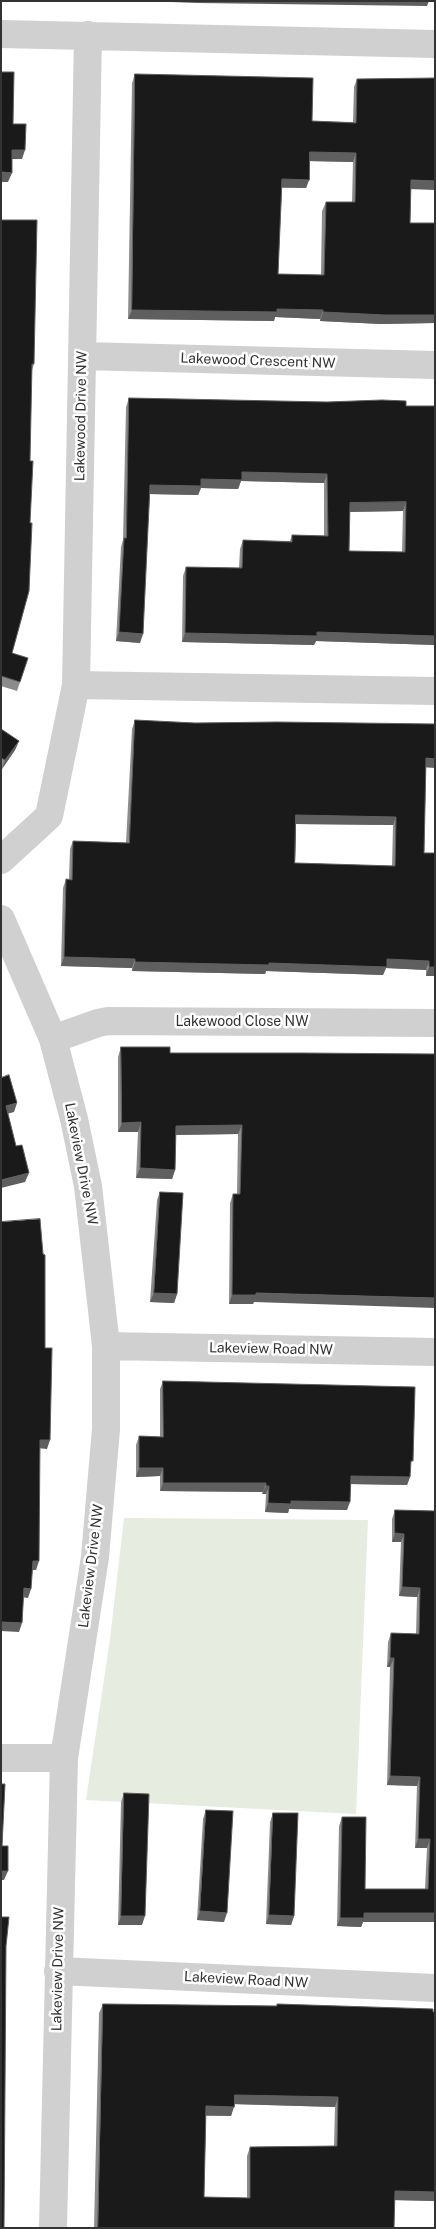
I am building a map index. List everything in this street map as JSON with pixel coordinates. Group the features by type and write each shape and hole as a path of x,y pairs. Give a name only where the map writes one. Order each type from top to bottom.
{"street":[{"path":"1,34 435,44"},
{"name":"Lakewood Drive NW","path":"1,860 49,816 76,685 88,35"},
{"name":"Lakewood Crescent NW","path":"82,356 435,365"},
{"path":"76,685 435,691"},
{"name":"Lakeview Drive NW","path":"1,919 53,1039 74,1119 88,1186 106,1346 106,1429 94,1557 64,1758 53,2228"},
{"name":"Lakewood Close NW","path":"53,1039 98,1022 108,1021 435,1023"},
{"name":"Lakeview Road NW","path":"106,1346 435,1352"},
{"path":"1,1758 64,1758"},
{"name":"Lakeview Road NW","path":"58,1971 435,1988"}],"shaded area":[{"path":"124,1518 368,1520 356,1814 86,1800 110,1639"}],"building":[{"path":"1,72 14,72 13,124 26,124 25,150 12,150 12,173 1,172"},
{"path":"135,74 313,78 312,121 356,123 357,79 435,78 435,181 411,180 410,223 435,223 435,315 385,315 323,312 323,310 277,309 277,312 132,310","holes":["310,152 356,153 355,202 326,202 324,275 278,274 282,179 309,180"]},
{"path":"1,220 37,220 34,364 32,364 30,461 33,461 29,591 12,653 28,658 20,682 1,676"},
{"path":"129,398 327,402 382,400 406,401 406,406 435,406 435,636 317,632 317,636 185,633 186,567 242,568 243,540 292,542 292,535 328,536 327,474 242,472 242,480 201,479 201,486 150,485 143,634 119,632 124,538 126,538","holes":["406,502 405,552 349,551 350,503"]},
{"path":"135,720 195,723 435,724 435,759 426,758 424,853 435,853 435,967 429,967 429,961 387,959 387,967 269,963 269,965 135,962 135,959 64,957 66,879 72,880 73,841 129,843","holes":["296,815 396,817 395,866 295,863"]},
{"path":"1,729 19,741 5,760 1,758"},
{"path":"121,1047 170,1047 170,1053 435,1054 435,1298 256,1293 256,1295 232,1295 233,1194 240,1194 242,1125 176,1126 175,1170 140,1168 141,1122 122,1123"},
{"path":"9,1075 17,1103 6,1106 16,1146 22,1145 29,1173 1,1180 1,1078"},
{"path":"160,1192 183,1193 177,1294 154,1293"},
{"path":"40,1219 43,1254 45,1255 45,1348 52,1348 50,1440 40,1440 39,1561 33,1561 31,1589 24,1588 22,1623 1,1622 1,1222"},
{"path":"163,1381 415,1387 413,1461 411,1461 410,1477 351,1476 350,1502 291,1501 291,1504 268,1503 269,1486 266,1486 266,1483 163,1483 163,1468 139,1468 139,1436 163,1437"},
{"path":"395,1510 435,1511 435,1913 364,1913 364,1918 340,1918 342,1817 366,1817 365,1889 428,1889 430,1839 418,1839 420,1777 390,1776 394,1658 390,1658 391,1633 419,1634 420,1588 402,1587 404,1534 395,1533"},
{"path":"1,1784 5,1784 2,1846 8,1846 8,1871 1,1871"},
{"path":"124,1793 149,1794 145,1916 121,1916"},
{"path":"206,1810 233,1811 227,1913 200,1911"},
{"path":"273,1813 298,1813 294,1916 269,1915"},
{"path":"1,1917 9,1917 6,1946 4,2228 1,2228"},
{"path":"103,2004 277,2006 277,2004 433,2009 433,2012 435,2012 435,2192 395,2191 394,2228 98,2228","holes":["235,2095 338,2097 337,2146 250,2147 250,2198 204,2197 206,2106 234,2107"]}]}
